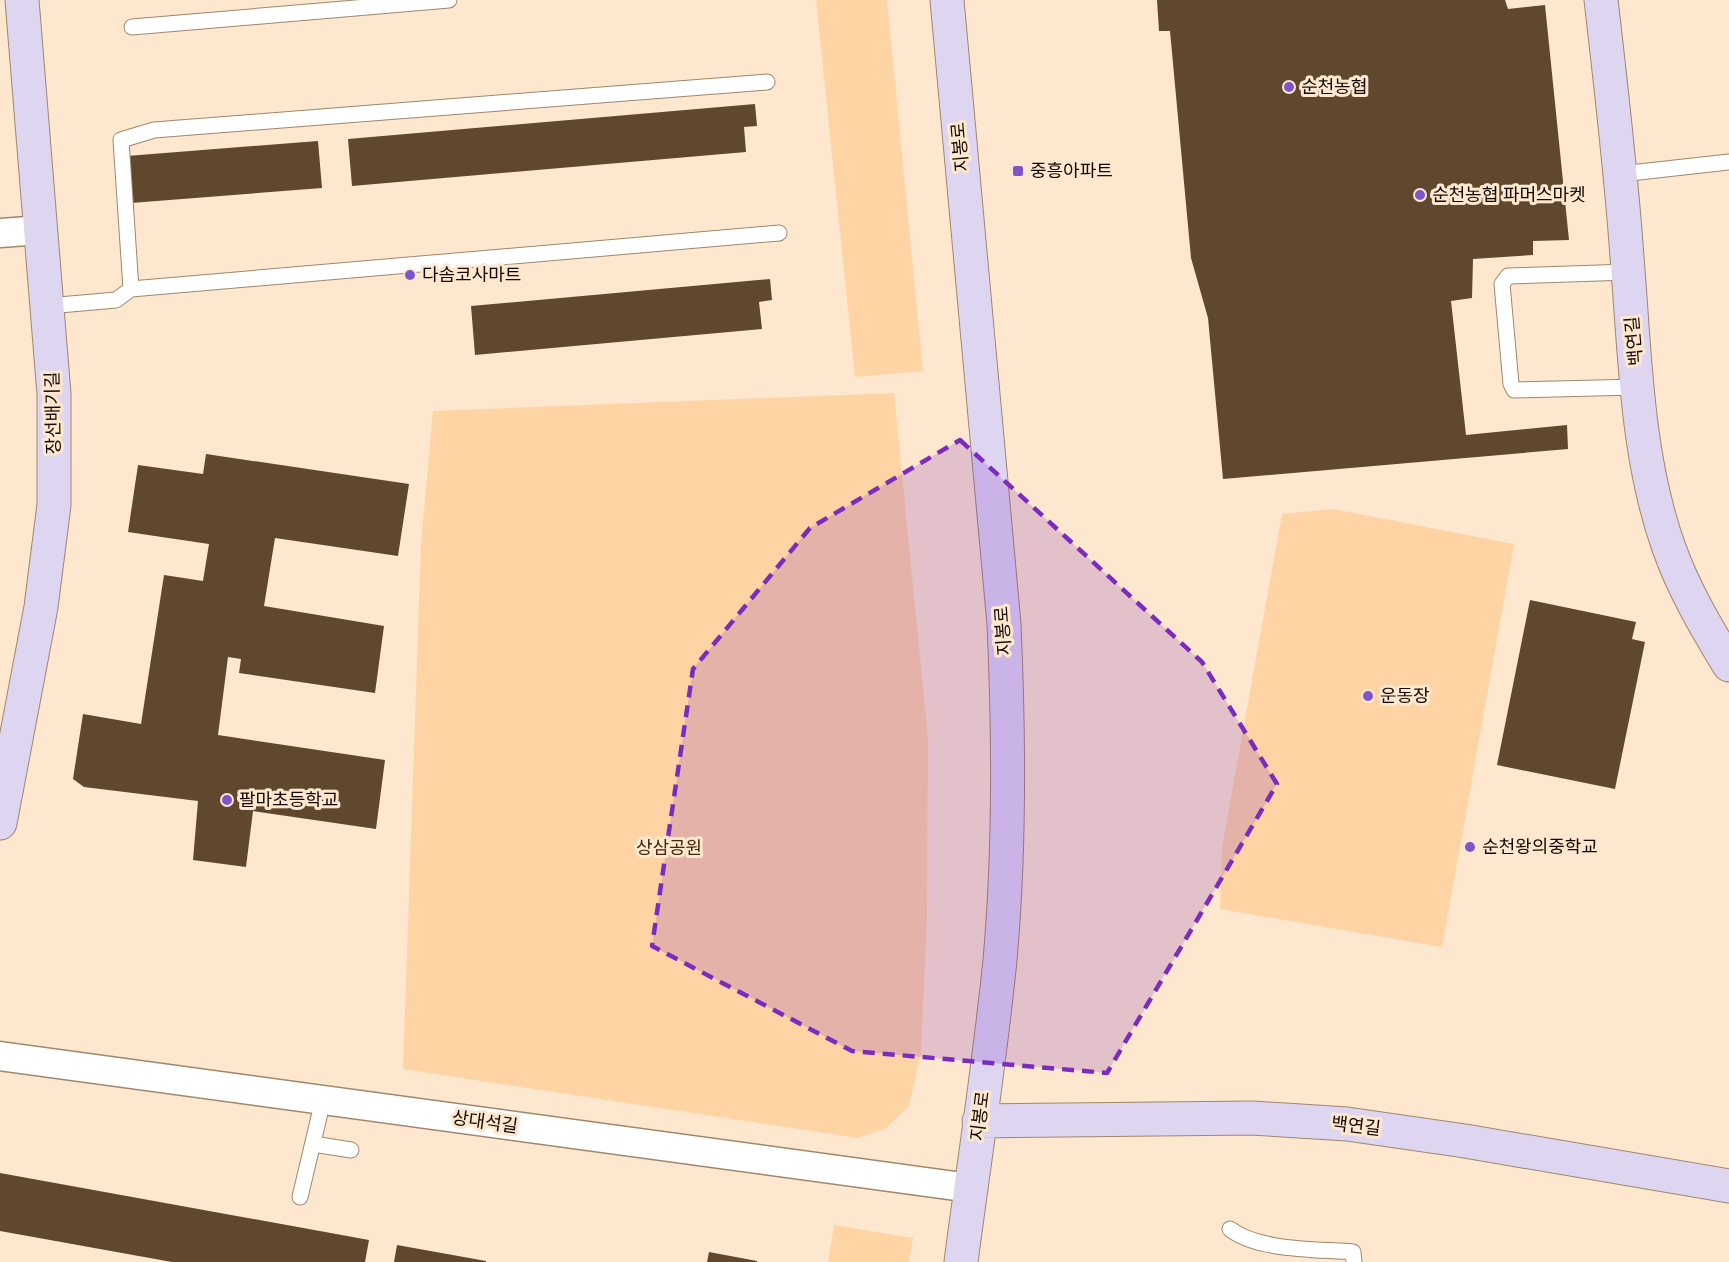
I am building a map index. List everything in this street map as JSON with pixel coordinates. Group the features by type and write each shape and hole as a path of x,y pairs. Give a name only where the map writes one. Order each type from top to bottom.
{"street":[{"name":"장선배기길","path":"0,823 42,607 54,505 54,394 21,0"},
{"name":"지봉로","path":"947,0 1004,624 1007,706 1006,824 1000,959 961,1262"},
{"name":"백연길","path":"1601,0 1621,174 1638,387 1651,483 1668,547 1691,603 1729,664"},
{"path":"0,233 41,230"},
{"name":"상대석길","path":"0,1056 970,1188"},
{"name":"백연길","path":"979,1121 1252,1118 1347,1124 1465,1141 1729,1186"}],"lane":[{"path":"132,27 415,1 449,0"},
{"path":"131,288 121,140 166,129 767,82"},
{"path":"1621,174 1729,162"},
{"path":"48,306 116,300 131,288 779,233"},
{"path":"1629,272 1508,276 1502,284 1514,390 1638,387"},
{"path":"300,1197 323,1100"},
{"path":"313,1144 351,1150"},
{"path":"1230,1229 1240,1237 1271,1245 1353,1252 1354,1262"}],"highlighted area":[{"path":"960,440 1202,662 1277,784 1107,1073 852,1051 652,946 693,669 810,528"}],"green space":[{"path":"816,0 887,0 923,371 855,377"},
{"name":"상삼공원","path":"894,393 928,737 927,917 921,1053 909,1106 886,1128 858,1138 403,1069 421,544 433,411"},
{"name":"운동장","path":"1333,509 1514,544 1442,947 1220,909 1222,847 1282,514"},
{"path":"834,1225 913,1238 909,1262 828,1262"}],"building":[{"path":"1157,0 1505,0 1508,9 1545,5 1569,240 1533,241 1533,255 1473,259 1472,298 1451,301 1466,435 1567,425 1568,449 1223,479 1208,318 1191,258 1170,31 1159,31"},
{"path":"755,104 757,126 744,127 746,152 352,186 348,139"},
{"path":"318,141 322,188 131,203 127,156"},
{"path":"770,279 772,300 759,302 762,329 475,355 471,306"},
{"path":"206,454 409,484 398,556 275,538 264,606 384,626 375,693 239,673 241,659 228,657 218,735 385,760 376,829 253,811 246,867 193,860 198,801 84,787 73,779 83,714 141,724 164,575 203,581 209,544 128,532 138,465 203,474"},
{"path":"1530,600 1636,622 1632,639 1645,642 1615,789 1497,765"},
{"path":"0,1173 369,1240 365,1262 172,1262 0,1231"},
{"path":"397,1245 486,1261 486,1262 394,1262"},
{"path":"709,1252 757,1261 757,1262 707,1262"}],"place":[{"name":"순천농협","path":"1289,87"},
{"name":"중흥아파트","path":"1018,171"},
{"name":"순천농협 파머스마켓","path":"1420,195"},
{"name":"다솜코사마트","path":"410,275"},
{"name":"운동장","path":"1368,696"},
{"name":"팔마초등학교","path":"227,800"},
{"name":"순천왕의중학교","path":"1470,847"}]}
